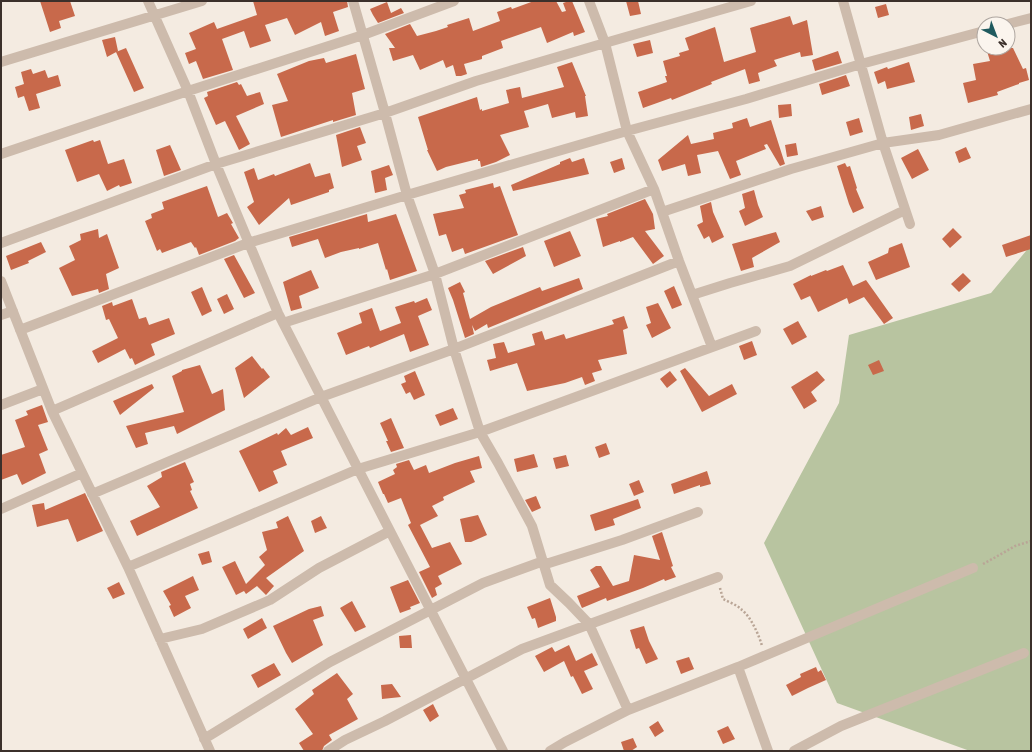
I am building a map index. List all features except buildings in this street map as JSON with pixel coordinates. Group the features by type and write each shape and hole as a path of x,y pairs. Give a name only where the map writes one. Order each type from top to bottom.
{"street":[{"path":"148,1 188,92 248,243 278,313 504,751"},
{"path":"1,62 202,1"},
{"path":"353,1 407,195 435,274 454,348 480,432 532,526 542,563 550,585 589,624 628,710"},
{"path":"1,154 363,35 454,1"},
{"path":"589,1 605,43 627,130 654,189 712,347"},
{"path":"1,243 216,164 385,112 476,81 751,1"},
{"path":"843,1 883,142 910,224"},
{"path":"1016,22 1031,18"},
{"path":"20,330 248,243 627,130 746,99 861,64 976,33"},
{"path":"662,212 791,169 883,142 939,135 1031,109"},
{"path":"283,323 435,274 654,189"},
{"path":"692,295 790,266 905,210"},
{"path":"92,494 321,397 454,348 679,260"},
{"path":"1,281 52,411 128,567 210,751"},
{"path":"1,315 13,311"},
{"path":"52,411 278,313"},
{"path":"128,567 358,469 480,432 756,331"},
{"path":"1,405 43,389"},
{"path":"1,509 82,473"},
{"path":"204,739 330,662 483,583 538,563 549,563 622,540 698,512"},
{"path":"160,639 202,629 270,600 320,568 390,531"},
{"path":"550,751 628,710 768,654 973,568"},
{"path":"328,751 344,740 385,721 522,649 718,577"},
{"path":"794,751 841,726 1024,653"},
{"path":"738,666 768,751"}],"path":[{"path":"973,568 1015,546 1031,541"},
{"path":"718,577 723,599 742,610 753,625 760,638 762,647 768,654"}],"green space":[{"path":"1031,245 1031,751 970,751 837,703 764,543 839,403 849,335 991,293"}]}
